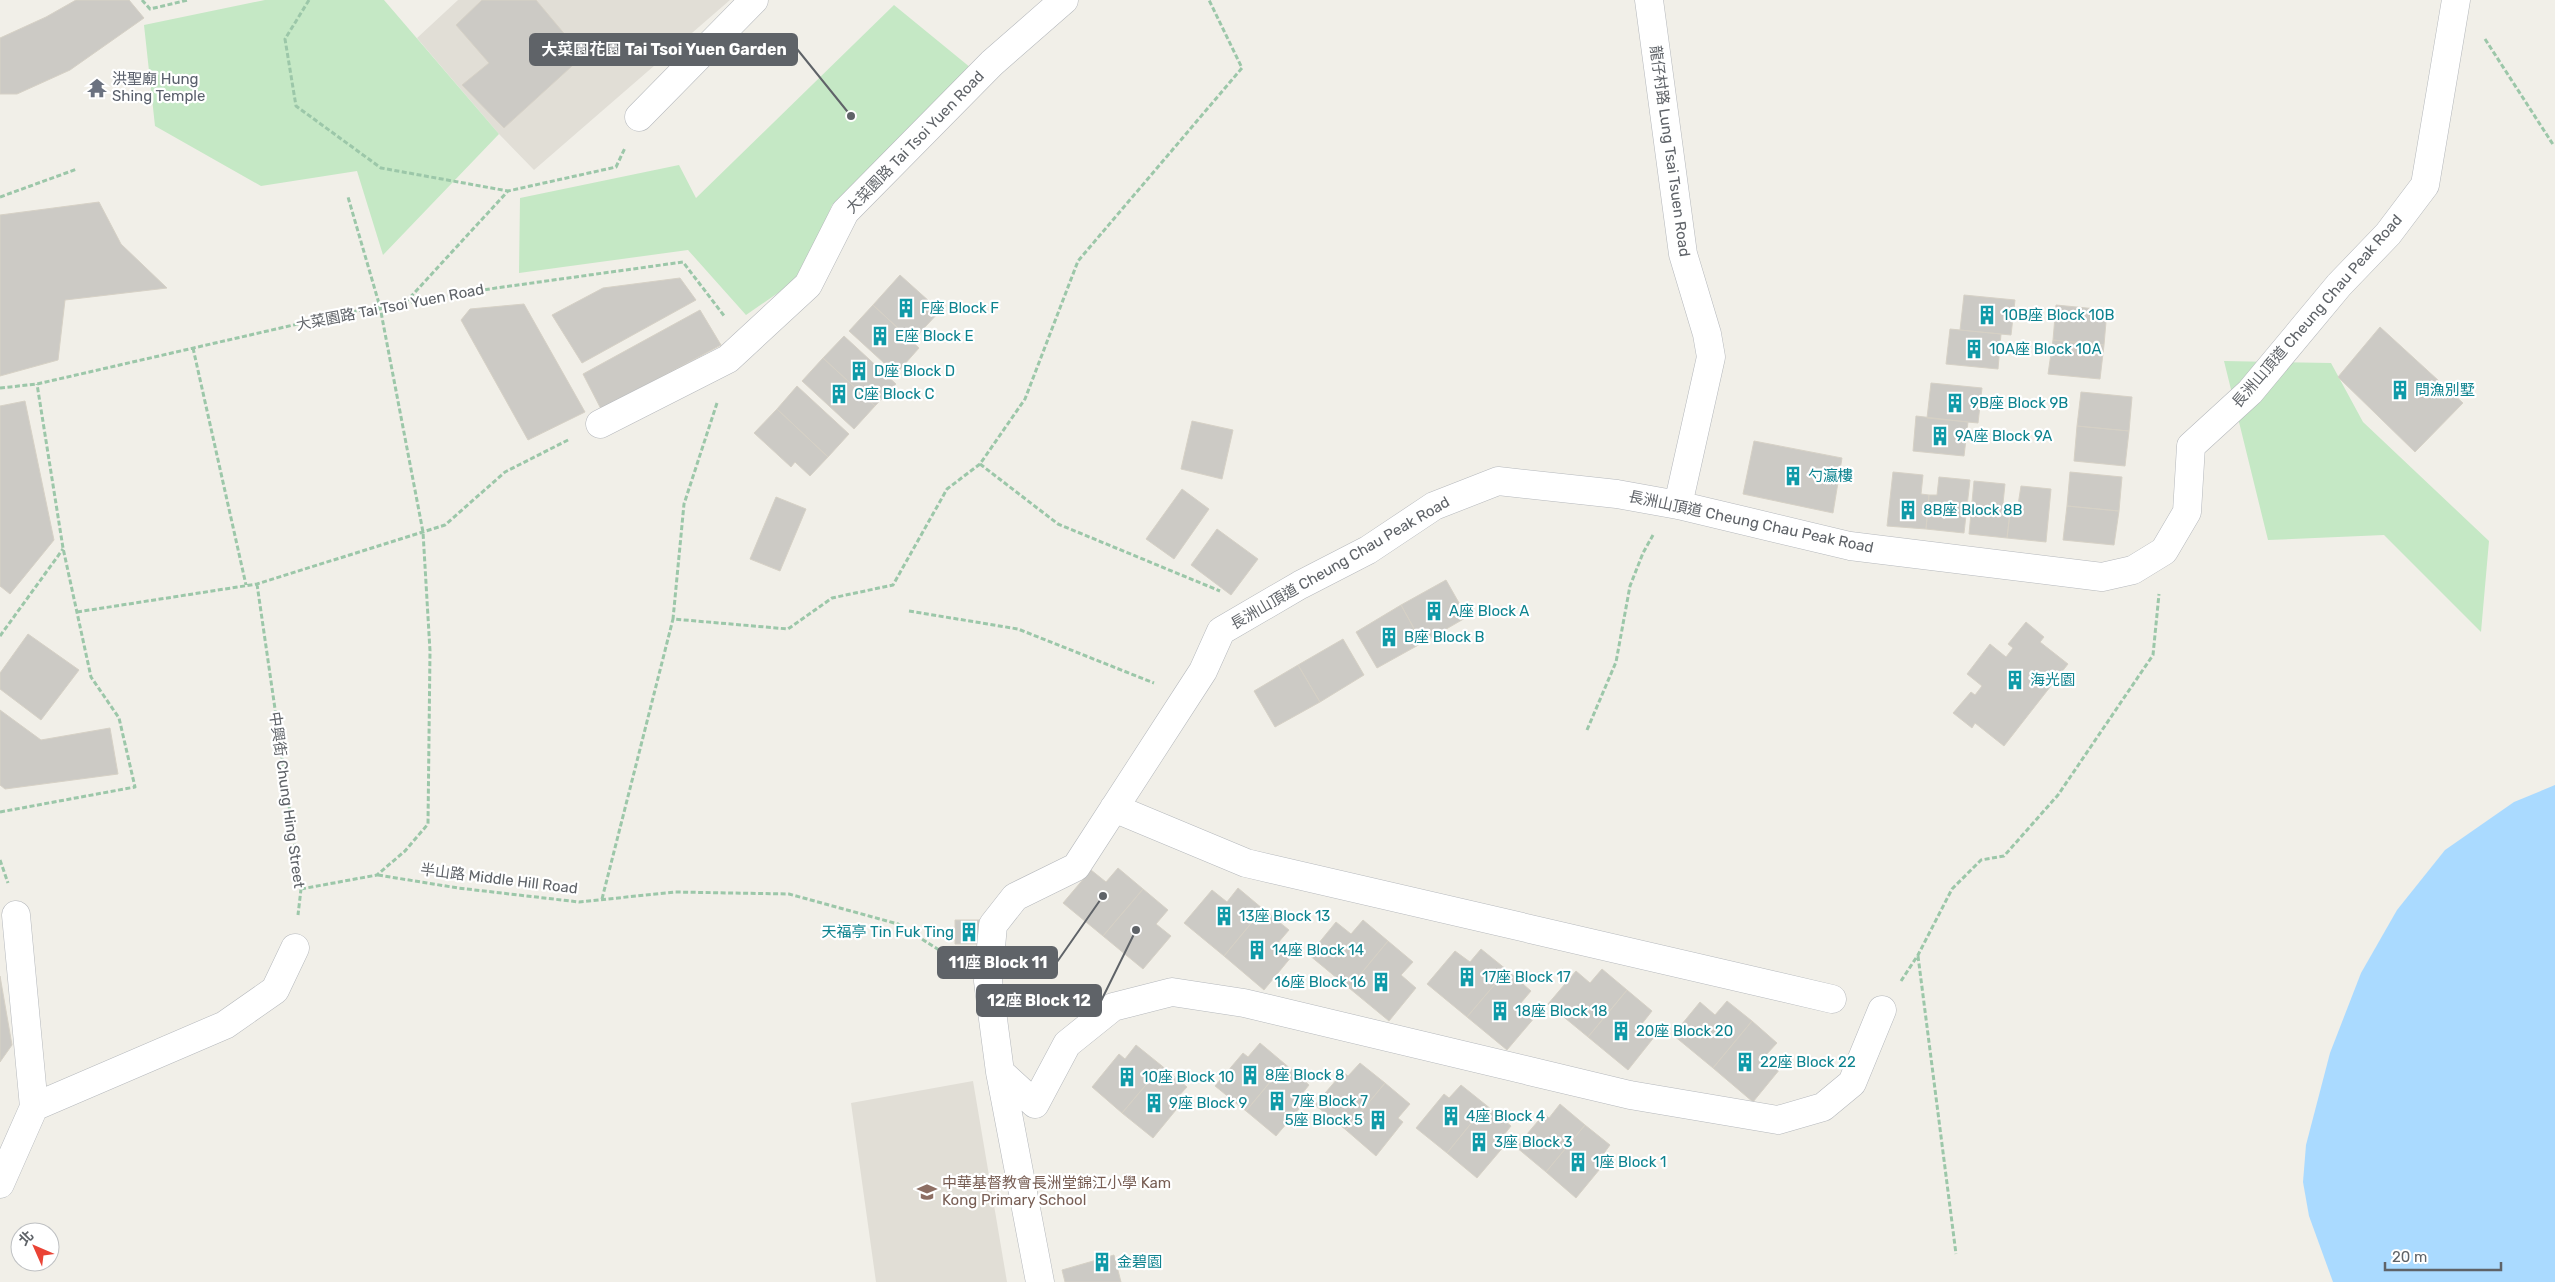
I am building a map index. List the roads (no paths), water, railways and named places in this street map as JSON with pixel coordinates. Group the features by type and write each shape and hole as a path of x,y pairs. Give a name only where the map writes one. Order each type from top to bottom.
{"street":[{"path":"639,117 754,0"},
{"name":"大菜園路 Tai Tsoi Yuen Road","path":"600,424 728,358 808,285 845,212 992,63 1064,0"},
{"name":"龍仔村路 Lung Tsai Tsuen Road","path":"1648,0 1683,254 1707,334 1711,358 1674,505"},
{"name":"長洲山頂道 Cheung Chau Peak Road","path":"1000,1072 988,980 993,925 1015,896 1076,867 1203,672 1221,631 1260,607 1368,550 1434,506 1498,481 1617,494 1674,505 1850,546 2102,577 2133,570 2164,551 2187,512 2191,446 2250,392 2339,285 2388,234 2425,185 2456,0"},
{"path":"1114,808 1246,863 1832,999"},
{"path":"0,1184 34,1107 16,915"},
{"path":"34,1107 225,1025 275,990 294,948"},
{"path":"1000,1072 1035,1104 1067,1044 1113,1007 1172,992 1244,1003 1630,1095 1778,1120 1823,1107 1852,1083 1882,1010"},
{"path":"1000,1072 1040,1282"}],"water":[{"path":"2555,785 2555,1282 2333,1282 2309,1216 2303,1182 2306,1145 2330,1053 2361,973 2397,910 2445,850 2514,802"}],"place":[{"name":"洪聖廟 Hung Shing Temple","path":"97,88"},
{"name":"大菜園花園 Tai Tsoi Yuen Garden","path":"851,116"},
{"name":"F座 Block F","path":"906,308"},
{"name":"10B座 Block 10B","path":"1987,315"},
{"name":"E座 Block E","path":"880,336"},
{"name":"10A座 Block 10A","path":"1974,349"},
{"name":"D座 Block D","path":"859,371"},
{"name":"問漁別墅","path":"2400,390"},
{"name":"C座 Block C","path":"839,394"},
{"name":"9B座 Block 9B","path":"1955,403"},
{"name":"9A座 Block 9A","path":"1940,436"},
{"name":"勺瀛樓","path":"1793,476"},
{"name":"8B座 Block 8B","path":"1908,510"},
{"name":"A座 Block A","path":"1434,611"},
{"name":"B座 Block B","path":"1389,637"},
{"name":"海光園","path":"2015,680"},
{"name":"11座 Block 11","path":"1103,896"},
{"name":"13座 Block 13","path":"1224,916"},
{"name":"12座 Block 12","path":"1136,930"},
{"name":"天福亭 Tin Fuk Ting","path":"969,932"},
{"name":"14座 Block 14","path":"1257,950"},
{"name":"17座 Block 17","path":"1467,977"},
{"name":"16座 Block 16","path":"1381,982"},
{"name":"18座 Block 18","path":"1500,1011"},
{"name":"20座 Block 20","path":"1621,1031"},
{"name":"22座 Block 22","path":"1745,1062"},
{"name":"8座 Block 8","path":"1250,1075"},
{"name":"10座 Block 10","path":"1127,1077"},
{"name":"7座 Block 7","path":"1277,1101"},
{"name":"9座 Block 9","path":"1154,1103"},
{"name":"4座 Block 4","path":"1451,1116"},
{"name":"5座 Block 5","path":"1378,1120"},
{"name":"3座 Block 3","path":"1479,1142"},
{"name":"1座 Block 1","path":"1578,1162"},
{"name":"中華基督教會長洲堂錦江小學 Kam Kong Primary School","path":"927,1192"},
{"name":"金碧園","path":"1102,1262"}]}
